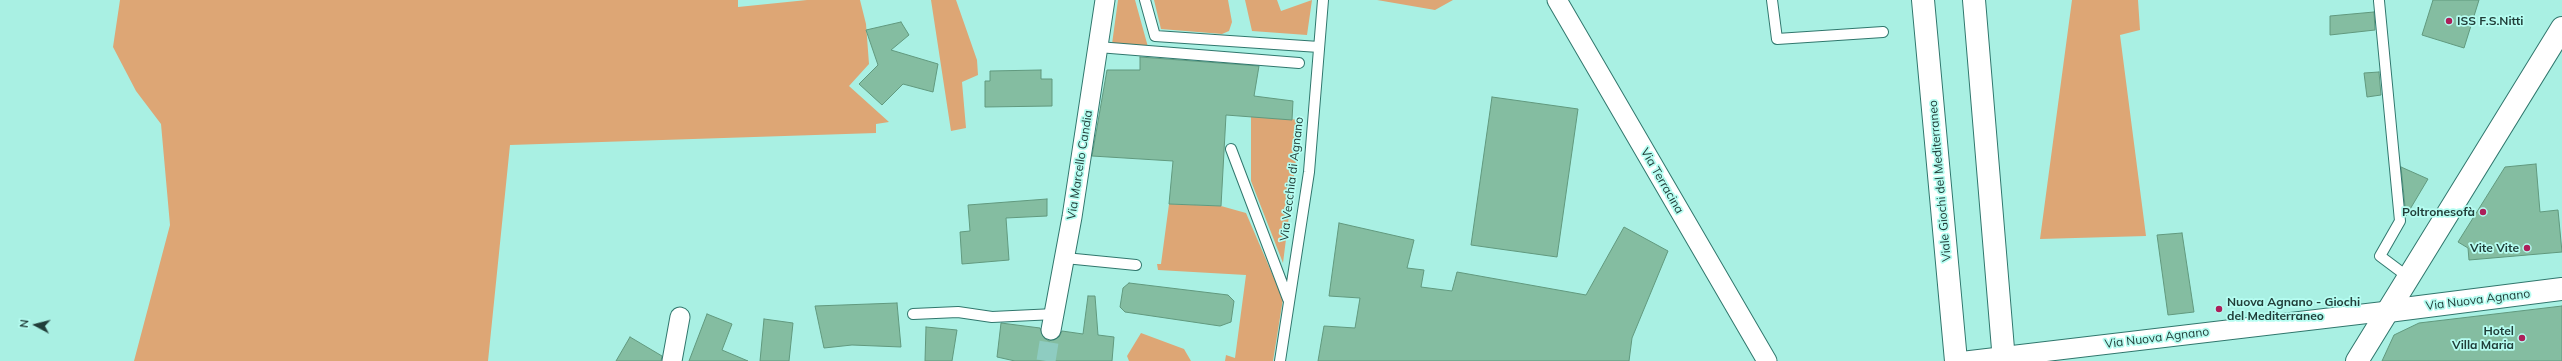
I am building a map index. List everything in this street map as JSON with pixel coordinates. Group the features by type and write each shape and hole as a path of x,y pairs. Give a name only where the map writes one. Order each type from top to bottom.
{"main road":[{"name":"Viale Giochi del Mediterraneo","path":"1924,0 1956,361"},
{"path":"1974,0 2004,358"},
{"path":"2357,361 2562,28"},
{"name":"Via Nuova Agnano","path":"2388,311 2562,289"}],"street":[{"name":"Via Marcello Candia","path":"1053,322 1065,258 1105,0"},
{"name":"Via Terracina","path":"1557,0 1767,361"},
{"name":"Via Nuova Agnano","path":"1966,361 2004,358 2388,311"},
{"path":"672,361 680,317"}],"lane":[{"path":"1145,0 1155,36 1319,47"},
{"name":"Via Vecchia di Agnano","path":"1280,361 1309,172 1322,0"},
{"path":"1772,0 1777,39 1883,32"},
{"path":"2379,1 2400,221 2380,256 2408,277"},
{"path":"1098,46 1299,63"},
{"path":"1231,149 1289,301"},
{"path":"1065,258 1136,264"},
{"path":"913,314 958,312 992,317 1053,322"}],"shaded area":[{"path":"120,0 738,0 738,7 807,0 860,0 866,24 869,64 849,86 889,122 876,124 876,133 510,145 488,361 134,361 170,225 161,124 136,91 113,47"},
{"path":"931,0 956,0 977,60 978,75 962,82 966,128 951,131"},
{"path":"1118,0 1135,0 1148,47 1112,44"},
{"path":"1154,0 1228,0 1232,22 1229,31 1222,34 1161,29"},
{"path":"1245,0 1277,0 1281,11 1312,0 1307,35 1252,31"},
{"path":"1377,0 1453,0 1435,10"},
{"path":"2072,0 2138,0 2140,30 2120,35 2146,236 2040,239"},
{"path":"1251,116 1301,120 1283,263 1251,181"},
{"path":"1169,204 1221,206 1246,213 1283,299 1273,361 1225,361 1226,355 1235,358 1246,275 1158,270 1157,264 1161,264"},
{"path":"1141,333 1184,349 1191,361 1129,361 1127,356"}],"building":[{"name":"ISS F.S.Nitti","path":"2433,0 2479,0 2464,48 2422,35"},
{"path":"2374,12 2375,30 2330,35 2330,16"},
{"path":"901,22 909,35 891,50 938,64 933,92 903,84 882,105 859,84 878,65 866,30"},
{"path":"1140,57 1259,66 1254,96 1293,101 1292,120 1226,115 1221,206 1169,204 1173,161 1092,156 1107,70 1140,70"},
{"path":"1041,70 1041,79 1052,79 1052,106 985,107 985,81 990,81 990,71"},
{"path":"2379,72 2381,95 2367,97 2364,73"},
{"path":"1492,97 1578,109 1557,257 1471,245"},
{"path":"2536,164 2540,212 2558,210 2562,252 2469,260 2468,248 2458,242 2505,167"},
{"path":"2401,167 2428,179 2406,216"},
{"path":"1047,199 1047,216 1006,218 1009,260 962,264 960,232 970,231 968,205"},
{"path":"1339,223 1414,240 1407,268 1424,270 1421,287 1452,291 1457,272 1586,295 1624,227 1668,251 1632,338 1629,361 1318,361 1324,326 1355,328 1360,298 1329,296"},
{"path":"2182,233 2194,312 2168,315 2157,235"},
{"path":"1129,283 1228,295 1234,301 1231,322 1220,326 1125,312 1120,307 1123,288"},
{"path":"1088,296 1095,296 1098,335 1114,337 1112,361 1015,361 997,357 1001,323 1040,328 1044,338 1049,341 1059,337 1062,331 1083,334"},
{"path":"897,303 901,347 852,345 824,348 815,306"},
{"path":"2562,306 2562,361 2382,361 2394,335 2419,323"},
{"path":"707,314 732,324 722,350 748,361 689,361"},
{"path":"764,319 793,323 789,361 760,361"},
{"path":"926,327 957,330 952,361 925,361"},
{"path":"630,337 662,356 661,361 616,361"}],"tunnel":[{"path":"1046,361 1051,330"}],"place":[{"name":"ISS F.S.Nitti","path":"2449,21"},
{"name":"Poltronesofà","path":"2483,212"},
{"name":"Vite Vite","path":"2527,248"},
{"name":"Nuova Agnano - Giochi del Mediterraneo","path":"2219,309"},
{"name":"Hotel Villa Maria","path":"2522,338"}]}
